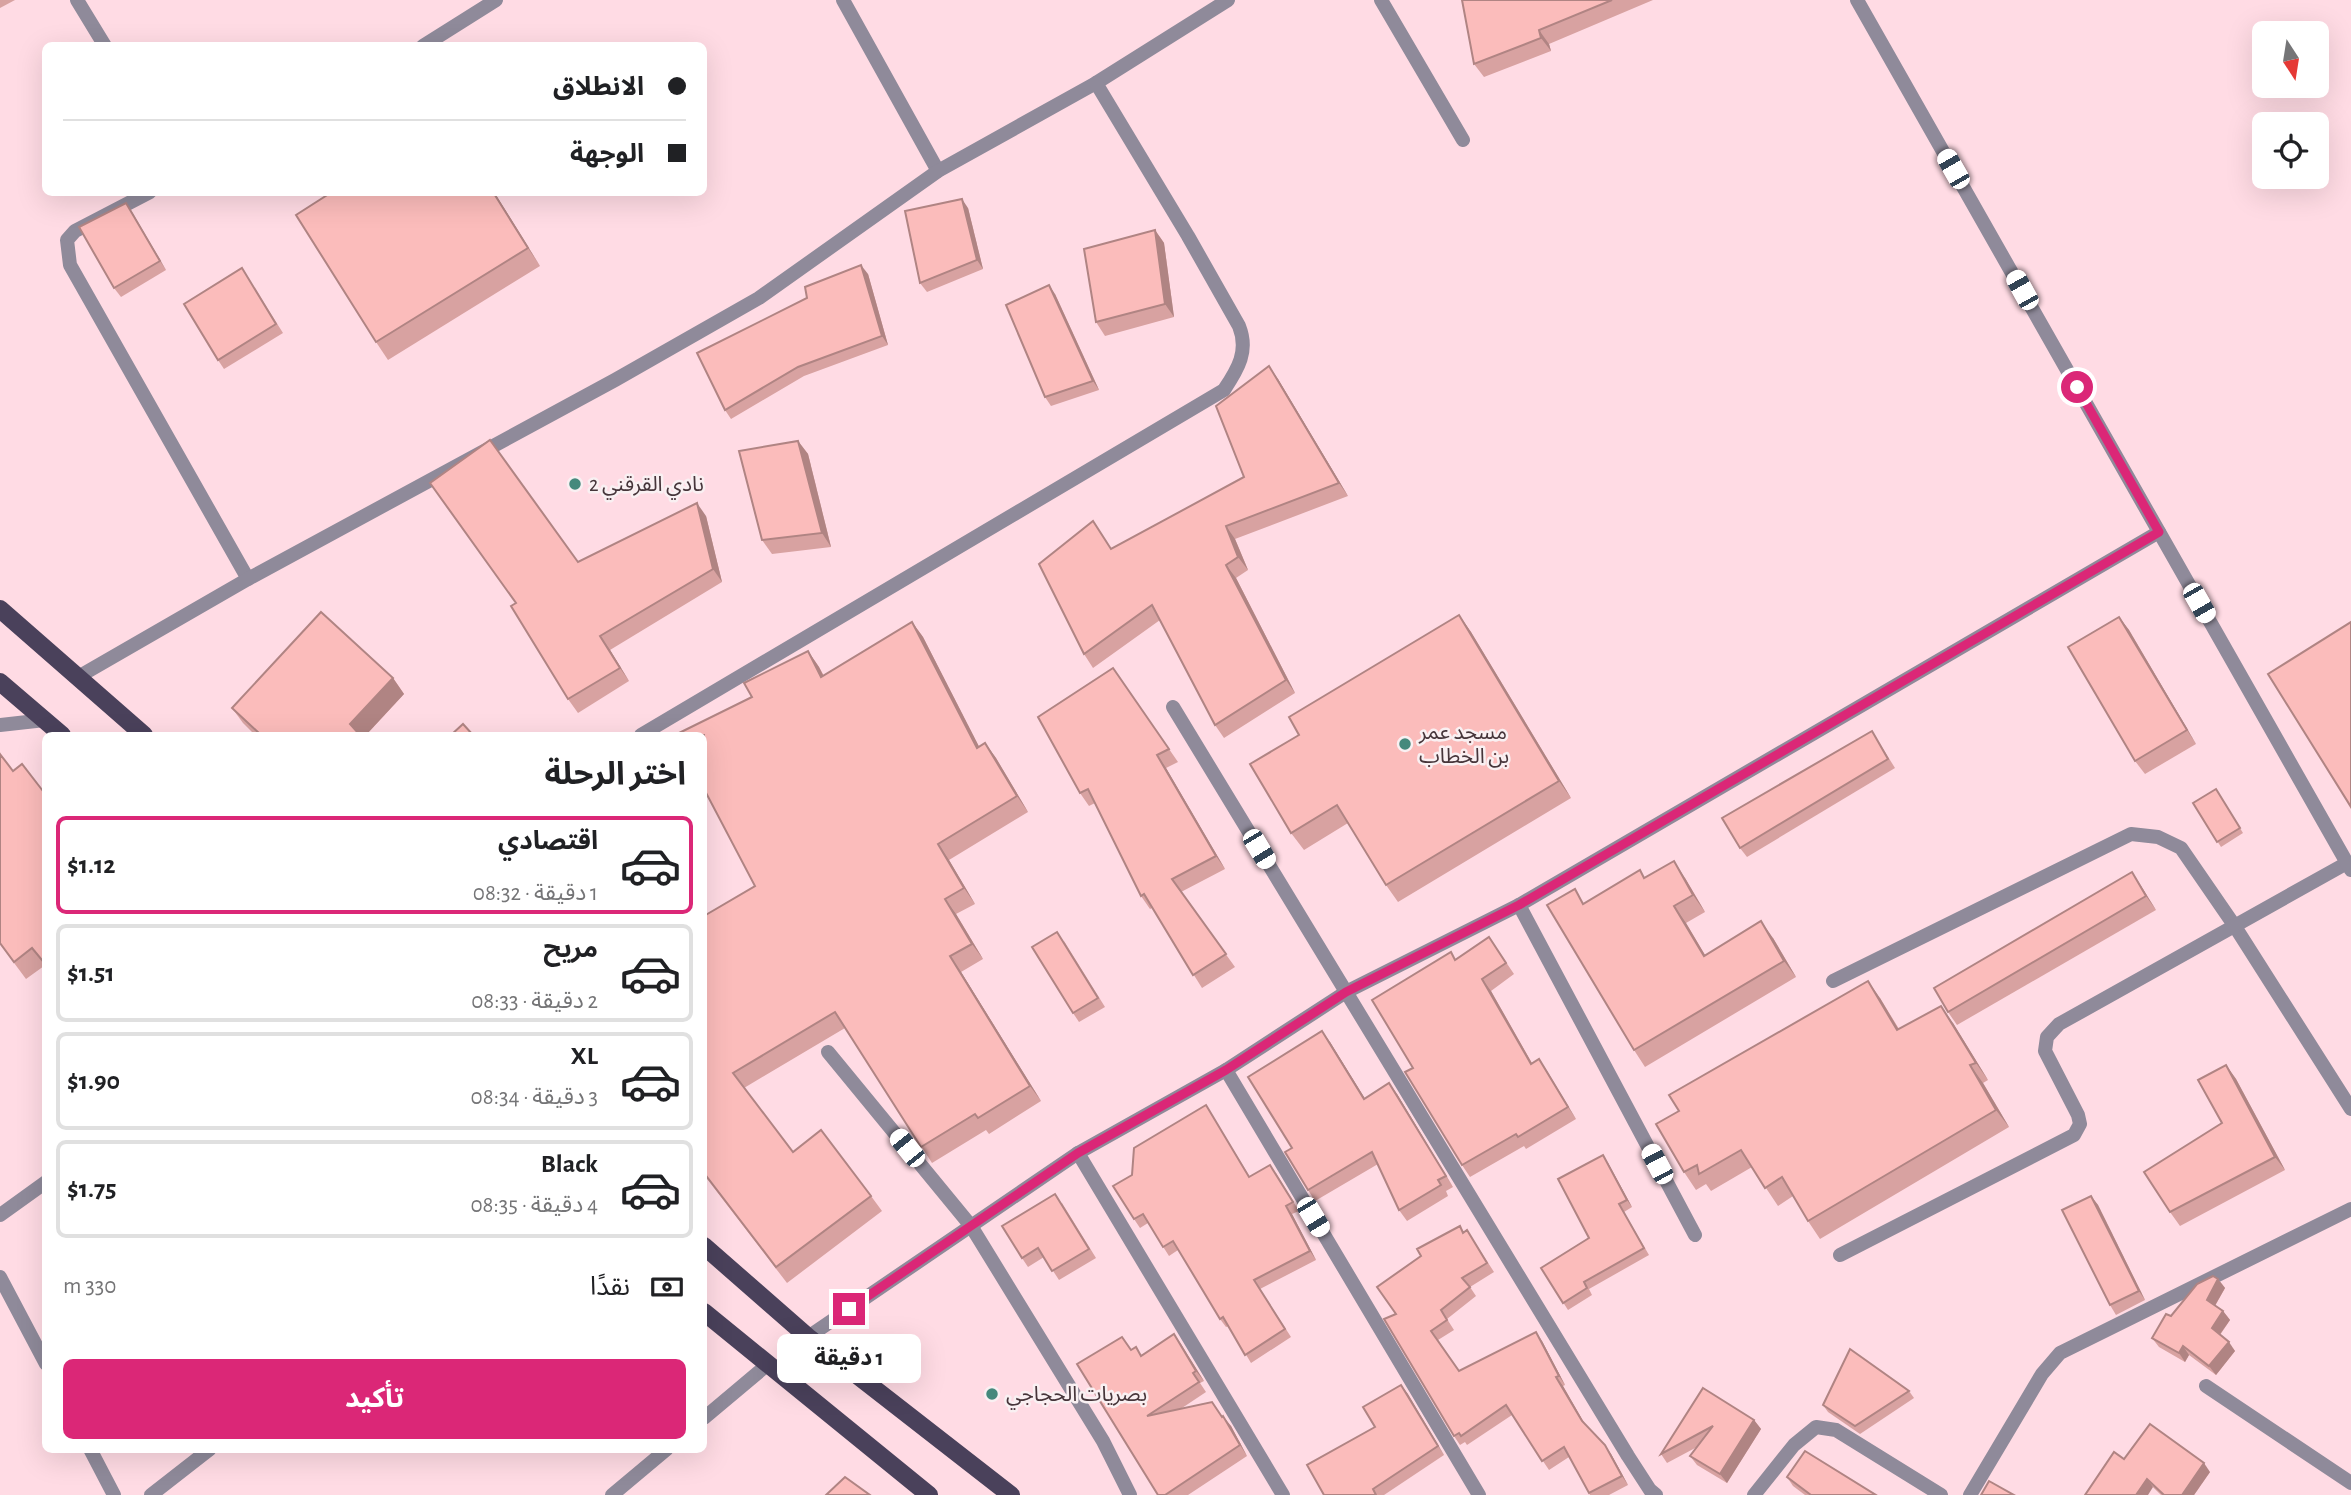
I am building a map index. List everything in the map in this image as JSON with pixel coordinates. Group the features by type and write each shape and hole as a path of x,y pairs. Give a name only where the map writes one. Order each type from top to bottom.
{"main road":[{"path":"0,609 141,732"},
{"path":"0,682 59,732"},
{"path":"707,1249 808,1337 1011,1495"},
{"path":"707,1315 929,1495"}],"street":[{"path":"77,0 103,42"},
{"path":"429,42 496,0"},
{"path":"843,0 938,171"},
{"path":"78,677 248,579 615,380 759,298 938,171 1096,83 1228,0"},
{"path":"1381,0 1462,140"},
{"path":"1840,1255 2074,1135 2080,1124 2078,1115 2045,1051 2047,1037 2059,1024 2234,925 2349,866 1857,0"},
{"path":"645,732 1224,390 1243,354 1244,338 1239,326 1096,83"},
{"path":"142,196 75,231 67,240 70,265 248,579"},
{"path":"808,1337 1078,1153 1226,1070 1346,992 1519,905 2159,532"},
{"path":"1173,706 1628,1455 1656,1495"},
{"path":"0,725 45,720"},
{"path":"1833,981 2131,834 2158,837 2181,848 2234,925 2351,1109"},
{"path":"1519,905 1695,1235"},
{"path":"828,1052 971,1226 1102,1441 1130,1495"},
{"path":"1226,1070 1479,1495"},
{"path":"1078,1153 1283,1495"},
{"path":"0,1215 42,1185"},
{"path":"1970,1495 2042,1374 2060,1353 2351,1209"},
{"path":"0,1277 42,1356"},
{"path":"707,1416 767,1366"},
{"path":"2206,1386 2351,1483"},
{"path":"1754,1495 1794,1445 1816,1427 1836,1430 1941,1495"},
{"path":"92,1453 114,1495"},
{"path":"151,1495 205,1453"},
{"path":"612,1495 662,1453"}],"building":[{"path":"1462,0 1612,0 1539,30 1541,38 1474,64"},
{"path":"326,196 496,196 528,248 376,342 296,215"},
{"path":"962,199 977,260 920,283 905,211"},
{"path":"126,203 160,261 114,288 79,227"},
{"path":"1155,230 1165,304 1096,322 1084,249"},
{"path":"861,265 882,336 798,367 725,410 697,353 807,298 805,287"},
{"path":"242,268 276,324 218,360 184,304"},
{"path":"1049,285 1093,381 1045,397 1006,305"},
{"path":"1269,366 1339,483 1226,526 1238,557 1226,565 1286,680 1215,725 1152,605 1084,654 1039,564 1093,521 1111,549 1244,477 1216,406"},
{"path":"490,440 578,562 697,503 713,569 600,636 620,668 568,699 511,606 516,603 430,483"},
{"path":"798,441 822,533 762,540 739,451"},
{"path":"321,612 393,678 350,724 357,732 258,732 232,708"},
{"path":"1459,615 1559,781 1386,885 1337,805 1291,833 1250,764 1299,735 1289,717"},
{"path":"2119,617 2187,730 2135,761 2068,647"},
{"path":"912,622 977,748 985,743 1017,796 938,844 964,888 945,899 972,944 950,956 1030,1086 978,1118 975,1114 921,1147 835,1012 733,1073 793,1152 821,1130 871,1196 776,1267 707,1177 707,914 755,886 707,795 707,732 681,732 752,697 744,683 808,651 821,677"},
{"path":"2351,622 2351,807 2268,674"},
{"path":"1113,668 1169,749 1157,755 1216,856 1172,879 1226,954 1193,975 1144,894 1141,896 1088,789 1080,793 1038,717"},
{"path":"463,724 470,732 454,732"},
{"path":"1872,731 1888,759 1740,848 1722,818"},
{"path":"0,754 13,771 22,764 42,790 42,960 32,948 14,962 0,943"},
{"path":"2216,789 2240,828 2217,842 2193,803"},
{"path":"1674,861 1693,895 1674,906 1704,956 1761,921 1784,961 1634,1050 1547,905 1575,889 1583,904 1640,870 1644,878"},
{"path":"2132,872 2146,896 1948,1012 1934,988"},
{"path":"1057,932 1098,998 1073,1013 1032,947"},
{"path":"1489,937 1506,963 1482,979 1531,1064 1539,1059 1568,1107 1518,1137 1516,1134 1462,1165 1405,1072 1413,1068 1372,1000 1451,952 1455,960"},
{"path":"1868,981 1897,1030 1941,1006 1976,1063 1970,1065 1996,1110 1808,1221 1782,1177 1765,1188 1741,1150 1699,1174 1697,1165 1684,1172 1656,1124 1679,1111 1669,1095"},
{"path":"1322,1031 1364,1099 1389,1083 1446,1176 1438,1180 1441,1185 1399,1210 1372,1152 1308,1190 1285,1152 1292,1148 1248,1077"},
{"path":"2226,1065 2275,1157 2170,1212 2144,1172 2222,1123 2198,1080"},
{"path":"1206,1105 1249,1177 1270,1165 1293,1202 1286,1206 1310,1251 1254,1280 1285,1329 1245,1355 1173,1241 1163,1247 1143,1214 1134,1219 1113,1186 1132,1175 1134,1148"},
{"path":"1603,1155 1627,1200 1619,1204 1644,1248 1584,1282 1587,1288 1563,1303 1541,1268 1589,1238 1558,1179"},
{"path":"1055,1194 1089,1249 1052,1271 1038,1248 1022,1258 1002,1226"},
{"path":"2091,1196 2139,1291 2110,1305 2062,1210"},
{"path":"1460,1226 1463,1233 1467,1230 1487,1263 1462,1278 1470,1287 1441,1310 1447,1320 1431,1331 1459,1371 1536,1332 1559,1376 1556,1377 1582,1421 1605,1445 1622,1476 1589,1493 1564,1447 1542,1461 1506,1405 1461,1436 1459,1433 1454,1436 1384,1319 1396,1314 1377,1287 1421,1256 1417,1249"},
{"path":"2213,1276 2218,1279 2207,1300 2223,1311 2212,1328 2229,1342 2209,1366 2183,1346 2179,1353 2152,1338 2166,1314 2171,1316 2197,1284"},
{"path":"1174,1334 1196,1371 1193,1373 1199,1382 1147,1416 1212,1402 1240,1445 1165,1495 1158,1495 1077,1364 1122,1337 1131,1350 1136,1347 1141,1356"},
{"path":"1850,1349 1909,1391 1855,1426 1823,1405"},
{"path":"1401,1385 1438,1446 1373,1489 1376,1495 1324,1495 1307,1465 1375,1427 1363,1407"},
{"path":"1703,1388 1754,1420 1720,1474 1690,1456 1713,1426 1661,1454"},
{"path":"2150,1424 2204,1463 2182,1495 2164,1495 2147,1479 2136,1495 2085,1495 2114,1452 2124,1459"},
{"path":"1805,1451 1876,1495 1811,1495 1787,1477"},
{"path":"845,1477 870,1495 826,1495"},
{"path":"1989,1481 2014,1495 1981,1495"}],"place":[{"name":"نادي القرقني 2","path":"575,484"},
{"name":"مسجد عمر بن الخطاب","path":"1405,744"},
{"name":"بصريات الحجاجي","path":"992,1394"}],"route":[{"path":"849,1309 1078,1153 1226,1070 1346,992 1519,905 2159,532 2077,387"}]}
